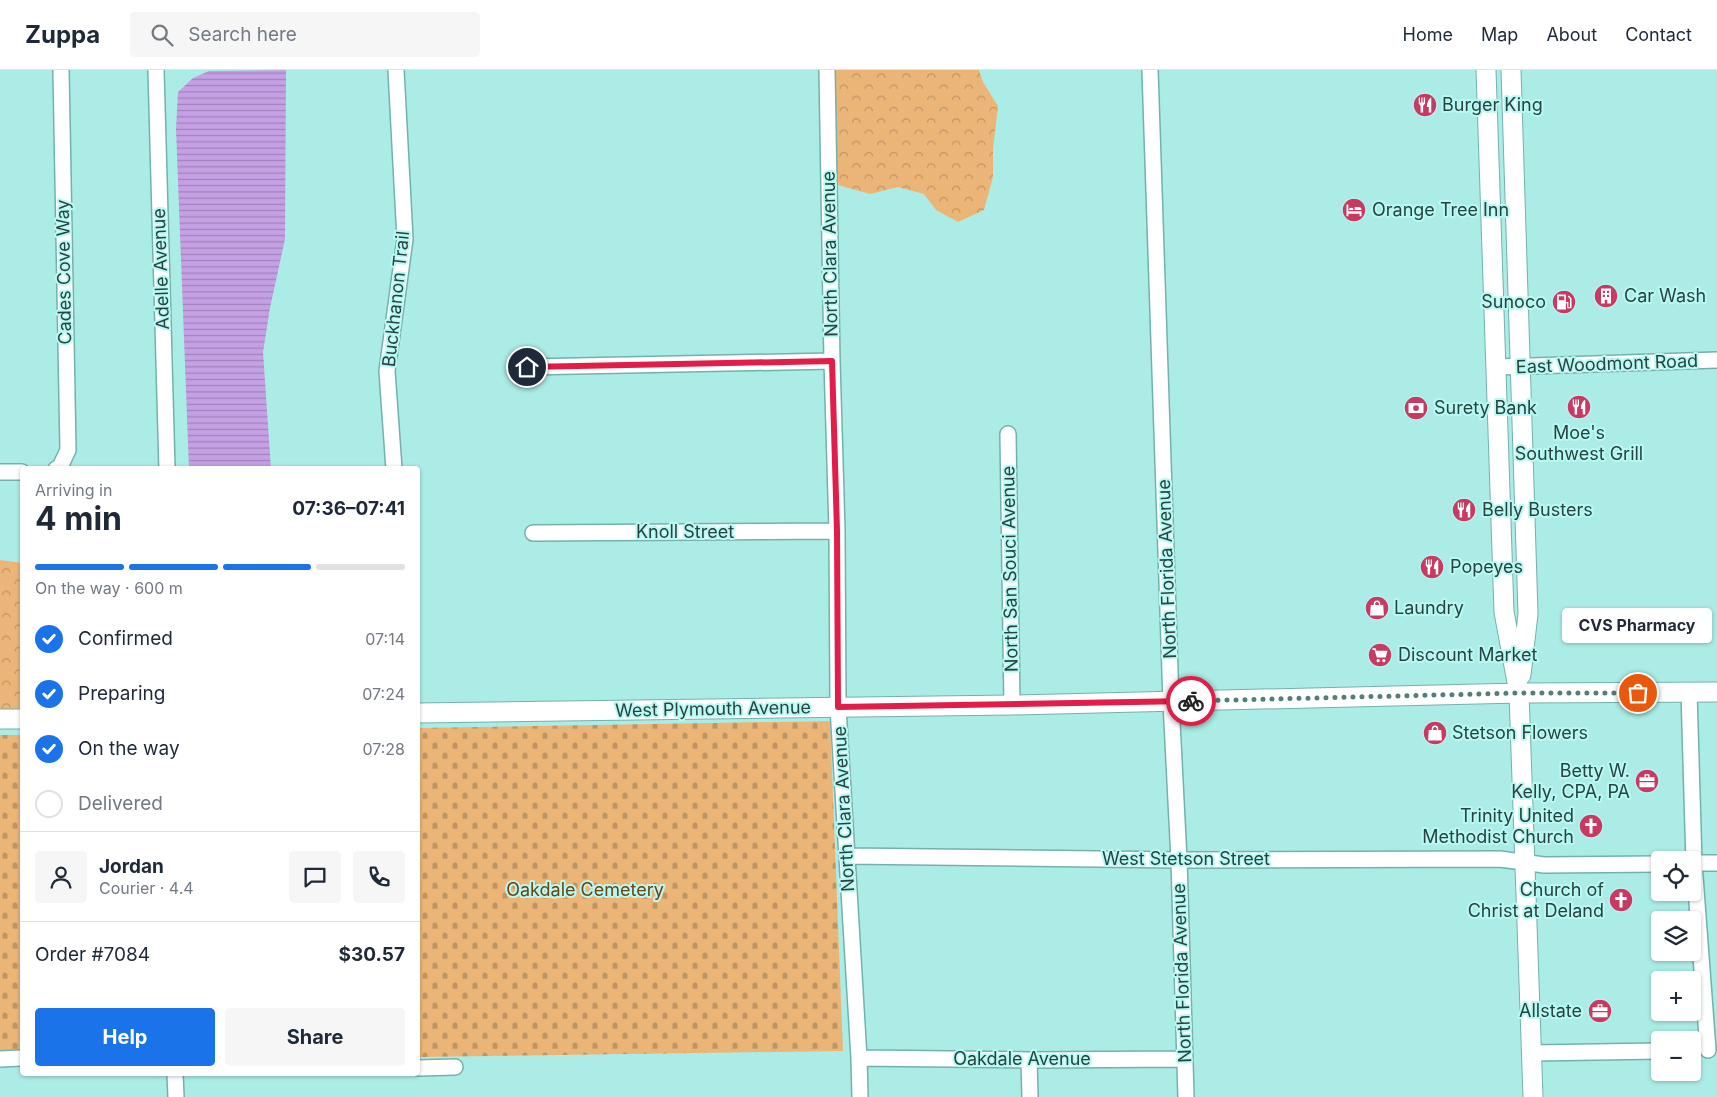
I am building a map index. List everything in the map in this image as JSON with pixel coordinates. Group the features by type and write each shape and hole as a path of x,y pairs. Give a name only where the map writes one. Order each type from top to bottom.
{"main road":[{"path":"1486,70 1504,612 1519,693"},
{"path":"1511,70 1528,614 1519,693 1533,1097"},
{"name":"West Plymouth Avenue","path":"420,713 1012,705 1519,693 1717,692"},
{"path":"0,719 20,719"}],"street":[{"name":"Cades Cove Way","path":"60,70 68,450 60,466"},
{"name":"Adelle Avenue","path":"156,70 167,466"},
{"name":"Buckhanon Trail","path":"394,466 387,371 405,239 396,70"},
{"name":"North Clara Avenue","path":"828,70 832,361 837,531 838,707 860,1097"},
{"name":"North Florida Avenue","path":"1150,70 1186,1097"},
{"name":"East Woodmont Road","path":"1497,367 1717,360"},
{"path":"527,367 832,361"},
{"name":"North San Souci Avenue","path":"1008,434 1012,705"},
{"path":"0,472 20,472"},
{"name":"Knoll Street","path":"533,533 837,531"},
{"path":"1689,692 1693,851"},
{"name":"West Stetson Street","path":"847,856 1178,860 1500,859 1544,865 1651,864"},
{"path":"1701,863 1717,863"},
{"path":"1697,901 1712,1050"},
{"path":"1532,1053 1651,1051"},
{"path":"0,1059 20,1058"},
{"name":"Oakdale Avenue","path":"859,1058 1185,1059"},
{"path":"1029,1060 1030,1097"},
{"path":"420,1068 455,1067"},
{"path":"175,1076 176,1097"}],"green space":[{"path":"834,70 979,70 983,82 998,106 993,149 993,177 984,210 958,222 936,210 924,194 898,187 870,194 834,184"},
{"path":"0,560 20,563 20,712 0,713"},
{"name":"Oakdale Cemetery","path":"830,721 843,1051 420,1057 420,728"},
{"path":"0,735 20,735 20,1050 0,1051"}],"shaded area":[{"path":"286,70 285,239 270,308 263,352 271,466 189,466 176,129 178,92 193,78 209,71"}],"way so far":[{"path":"1191,701 1519,693 1638,693"}],"place":[{"name":"Burger King","path":"1425,105"},
{"name":"Orange Tree Inn","path":"1354,210"},
{"name":"Car Wash","path":"1606,296"},
{"name":"Sunoco","path":"1564,302"},
{"name":"Moe's Southwest Grill","path":"1579,407"},
{"name":"Surety Bank","path":"1416,408"},
{"name":"Belly Busters","path":"1464,510"},
{"name":"Popeyes","path":"1432,567"},
{"name":"Laundry","path":"1377,608"},
{"name":"Discount Market","path":"1380,655"},
{"name":"CVS Pharmacy","path":"1638,693"},
{"name":"Stetson Flowers","path":"1435,733"},
{"name":"Betty W. Kelly, CPA, PA","path":"1647,781"},
{"name":"Trinity United Methodist Church","path":"1591,826"},
{"name":"Church of Christ at Deland","path":"1621,900"},
{"name":"Allstate","path":"1600,1011"}],"route":[{"path":"527,367 832,361 837,531 838,707 1191,701"}]}
